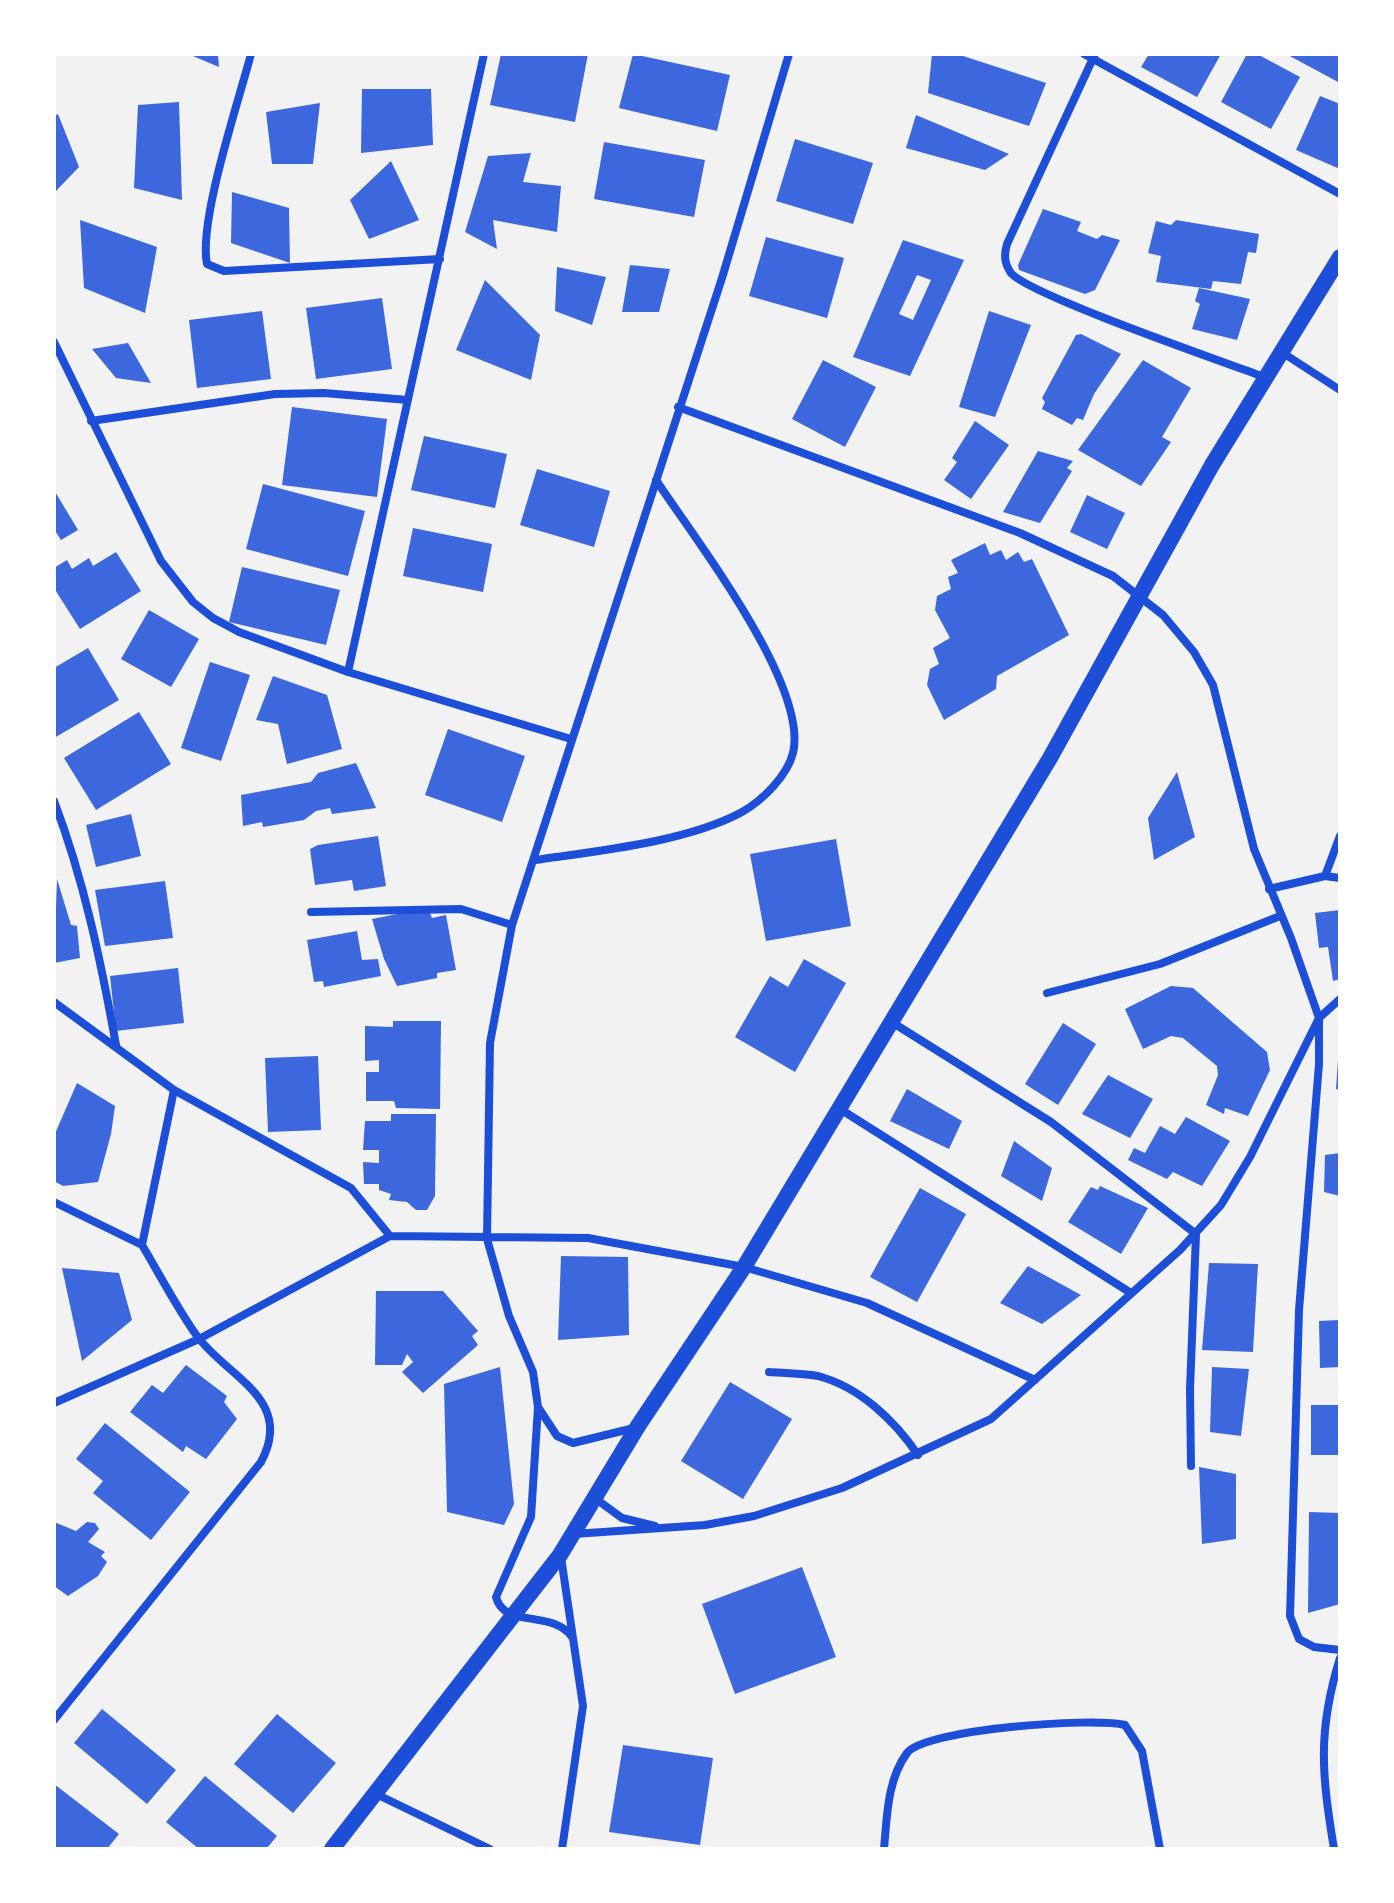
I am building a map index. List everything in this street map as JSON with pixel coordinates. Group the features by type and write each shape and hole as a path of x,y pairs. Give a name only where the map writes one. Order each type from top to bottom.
{"main road":[{"path":"332,1849 560,1555 638,1426 744,1267 1050,758 1212,465 1268,379 1340,257"}],"street":[{"path":"251,54 213,202 207,236 207,264 224,271 440,259"},
{"path":"348,672 484,54"},
{"path":"573,1638 551,1621 513,1617 498,1605 496,1597 531,1517 538,1407 533,1372 509,1316 487,1239 490,1043 512,925 722,278 789,54"},
{"path":"1084,54 1340,194"},
{"path":"1094,57 1007,244 1005,262 1013,275 1055,297 1268,379"},
{"path":"54,342 161,561 193,602 239,632 348,672 571,739"},
{"path":"1283,353 1340,390"},
{"path":"91,421 275,394 324,393 408,400"},
{"path":"678,407 1020,533 1113,576 1141,595 1183,638 1213,685 1250,838 1319,1018 1318,1078 1297,1353 1290,1616 1299,1639 1314,1647 1340,1650"},
{"path":"535,860 622,848 733,816 763,796 787,767 793,753 793,717 777,673 747,619 656,480"},
{"path":"54,801 69,842 96,942 116,1045"},
{"path":"1325,876 1340,836"},
{"path":"1269,889 1325,876 1340,878"},
{"path":"311,912 461,909 512,925"},
{"path":"1047,993 1160,964 1280,916"},
{"path":"574,1534 667,1529 754,1516 842,1488 991,1419 1196,1234 1221,1205 1250,1157 1319,1018 1340,999"},
{"path":"54,1002 174,1090 351,1188 390,1236"},
{"path":"890,1020 1051,1122 1196,1234"},
{"path":"142,1245 174,1090"},
{"path":"840,1109 1131,1293"},
{"path":"54,1202 142,1245 199,1339 263,1402 270,1436 267,1450 54,1720"},
{"path":"1191,1466 1190,1389 1196,1234"},
{"path":"54,1403 199,1339 390,1236 588,1238 744,1267 867,1303 1035,1380"},
{"path":"769,1372 819,1377 870,1402 898,1426 918,1455"},
{"path":"538,1407 557,1436 573,1443 638,1426"},
{"path":"596,1499 622,1518 667,1529"},
{"path":"619,1531 624,1525 622,1518"},
{"path":"560,1555 583,1706 562,1849"},
{"path":"1334,1849 1322,1740 1326,1707 1340,1658"},
{"path":"884,1849 890,1797 897,1771 914,1745 941,1735 1094,1721 1125,1725 1139,1740 1160,1849"},
{"path":"373,1793 490,1849"}],"building":[{"path":"188,54 218,54 219,67"},
{"path":"501,54 588,54 575,122 490,105"},
{"path":"633,54 730,75 717,131 619,108"},
{"path":"932,54 957,54 1046,83 1029,126 928,93"},
{"path":"1149,54 1221,54 1197,97 1141,67"},
{"path":"1247,54 1257,54 1300,77 1271,129 1221,102"},
{"path":"1286,54 1340,54 1340,83"},
{"path":"362,89 431,89 433,145 361,153"},
{"path":"1320,96 1340,104 1340,169 1296,150"},
{"path":"179,102 182,200 134,188 138,105"},
{"path":"320,103 313,164 272,164 266,112"},
{"path":"58,114 79,167 54,193 54,116"},
{"path":"916,115 1009,154 985,170 906,148"},
{"path":"795,139 873,163 853,224 776,201"},
{"path":"604,142 705,160 694,217 594,199"},
{"path":"531,153 523,182 561,186 557,232 493,220 497,249 465,232 488,156"},
{"path":"391,161 419,220 369,239 350,200"},
{"path":"232,192 289,208 290,263 231,243"},
{"path":"1043,209 1081,222 1077,231 1097,239 1102,235 1120,240 1095,290 1085,294 1019,270 1018,265"},
{"path":"80,220 157,247 145,313 84,288"},
{"path":"1176,220 1259,234 1256,253 1248,252 1241,284 1213,281 1211,289 1156,282 1161,256 1148,253 1156,221 1171,225"},
{"path":"766,237 844,258 827,318 749,296"},
{"path":"903,240 964,260 910,376 853,357","holes":["917,275 931,280 913,320 899,314"]},
{"path":"630,265 670,269 659,312 622,312"},
{"path":"557,267 606,277 592,325 555,311"},
{"path":"485,280 540,335 531,380 456,350"},
{"path":"1199,288 1250,299 1237,340 1192,329 1200,304 1195,301"},
{"path":"382,298 392,369 316,379 306,308"},
{"path":"262,311 271,379 197,388 189,320"},
{"path":"989,311 1031,325 995,417 959,407"},
{"path":"1081,334 1121,354 1094,394 1083,420 1077,418 1072,425 1042,409 1045,402 1042,398 1076,335"},
{"path":"128,343 151,383 116,378 92,349"},
{"path":"823,360 876,387 845,447 792,419"},
{"path":"1143,360 1191,388 1162,437 1171,442 1141,486 1078,450"},
{"path":"292,407 387,419 377,497 282,485"},
{"path":"975,421 1009,445 971,499 944,480 957,462 952,458"},
{"path":"424,436 507,454 495,508 411,490"},
{"path":"1038,451 1073,461 1067,468 1072,471 1040,523 1003,512"},
{"path":"537,469 610,491 594,547 520,525"},
{"path":"263,484 365,511 348,576 246,549"},
{"path":"54,490 78,530 61,540 54,529"},
{"path":"1087,495 1125,513 1107,549 1070,532"},
{"path":"413,528 492,544 483,592 403,576"},
{"path":"985,543 990,555 1001,550 1006,560 1018,552 1024,562 1032,559 1069,635 997,676 996,689 944,720 927,685 930,669 939,664 933,648 950,638 935,610 937,596 951,589 948,577 958,573 951,560"},
{"path":"116,552 141,591 80,629 54,588 54,568 67,560 72,569 89,558 93,566"},
{"path":"242,567 340,590 326,645 229,622"},
{"path":"149,610 199,639 171,687 121,659"},
{"path":"88,648 119,700 54,738 54,668"},
{"path":"210,662 250,675 221,761 181,748"},
{"path":"273,676 327,695 342,749 287,764 278,724 256,720"},
{"path":"139,712 171,764 96,810 64,758"},
{"path":"448,729 525,756 502,822 425,795"},
{"path":"356,763 376,808 332,814 330,808 316,811 304,820 263,827 262,822 243,826 241,795 311,782 318,773"},
{"path":"1177,772 1195,837 1154,860 1148,818"},
{"path":"131,814 141,856 96,867 86,825"},
{"path":"378,836 386,886 354,891 352,880 315,885 310,849 318,845"},
{"path":"836,839 851,926 766,941 750,854"},
{"path":"57,879 71,925 77,926 80,958 54,963"},
{"path":"165,881 173,938 105,946 95,890"},
{"path":"428,908 432,918 446,915 456,970 437,973 437,978 397,986 384,959 372,919"},
{"path":"1340,910 1340,979 1333,981 1328,947 1319,948 1315,913"},
{"path":"357,931 362,960 378,959 381,976 324,987 323,981 314,982 307,940"},
{"path":"804,959 846,983 795,1072 735,1037 770,976 788,987"},
{"path":"178,968 184,1023 116,1031 110,976"},
{"path":"1171,986 1193,988 1267,1052 1270,1070 1248,1116 1225,1108 1224,1114 1206,1105 1218,1075 1217,1066 1183,1038 1171,1036 1143,1049 1125,1009"},
{"path":"393,1021 441,1021 440,1109 396,1108 394,1101 366,1101 366,1072 379,1072 379,1060 365,1061 365,1026 393,1027"},
{"path":"1063,1023 1096,1044 1058,1105 1025,1084"},
{"path":"318,1056 321,1130 268,1132 265,1058"},
{"path":"1340,1060 1340,1090 1336,1089"},
{"path":"1108,1075 1153,1099 1130,1138 1082,1114"},
{"path":"77,1083 115,1106 98,1182 63,1186 54,1181 54,1136"},
{"path":"907,1089 962,1121 949,1149 890,1121"},
{"path":"391,1114 436,1114 435,1196 427,1210 416,1210 407,1202 389,1200 391,1194 379,1190 379,1184 364,1184 363,1162 379,1163 379,1150 363,1150 365,1121 391,1121"},
{"path":"1186,1117 1230,1141 1202,1186 1173,1172 1167,1179 1128,1160 1134,1148 1145,1153 1160,1126 1175,1134"},
{"path":"1014,1141 1052,1168 1042,1201 1001,1176"},
{"path":"1340,1153 1340,1196 1324,1192 1325,1155"},
{"path":"1100,1186 1148,1208 1121,1254 1068,1222 1091,1187 1098,1190"},
{"path":"920,1188 966,1214 917,1302 870,1277"},
{"path":"561,1256 628,1257 629,1335 558,1340"},
{"path":"1209,1263 1258,1264 1253,1352 1202,1350"},
{"path":"1028,1266 1081,1295 1042,1324 1000,1303"},
{"path":"62,1268 119,1273 132,1320 82,1361"},
{"path":"376,1291 443,1291 478,1331 472,1336 478,1345 423,1393 402,1372 413,1362 407,1354 402,1365 375,1365"},
{"path":"1340,1320 1340,1367 1320,1368 1319,1321"},
{"path":"186,1365 227,1396 224,1402 237,1419 206,1459 186,1446 183,1452 130,1412 152,1385 163,1393"},
{"path":"500,1367 514,1504 504,1525 447,1512 444,1384"},
{"path":"1212,1367 1249,1369 1241,1436 1210,1432"},
{"path":"730,1382 792,1419 743,1499 681,1461"},
{"path":"1311,1405 1340,1405 1340,1455 1311,1455"},
{"path":"105,1423 190,1492 151,1540 93,1493 103,1481 76,1459"},
{"path":"1199,1467 1236,1474 1236,1539 1202,1544"},
{"path":"1309,1512 1340,1513 1340,1604 1308,1613"},
{"path":"54,1522 76,1531 87,1522 95,1523 99,1529 88,1542 105,1552 101,1556 107,1562 98,1576 68,1596 54,1586"},
{"path":"802,1567 836,1657 735,1694 702,1604"},
{"path":"102,1709 176,1770 147,1804 74,1743"},
{"path":"277,1714 336,1763 293,1813 234,1764"},
{"path":"623,1745 713,1758 700,1845 609,1832"},
{"path":"205,1776 277,1836 266,1849 199,1849 166,1822"},
{"path":"54,1784 119,1834 107,1849 54,1849"}]}
